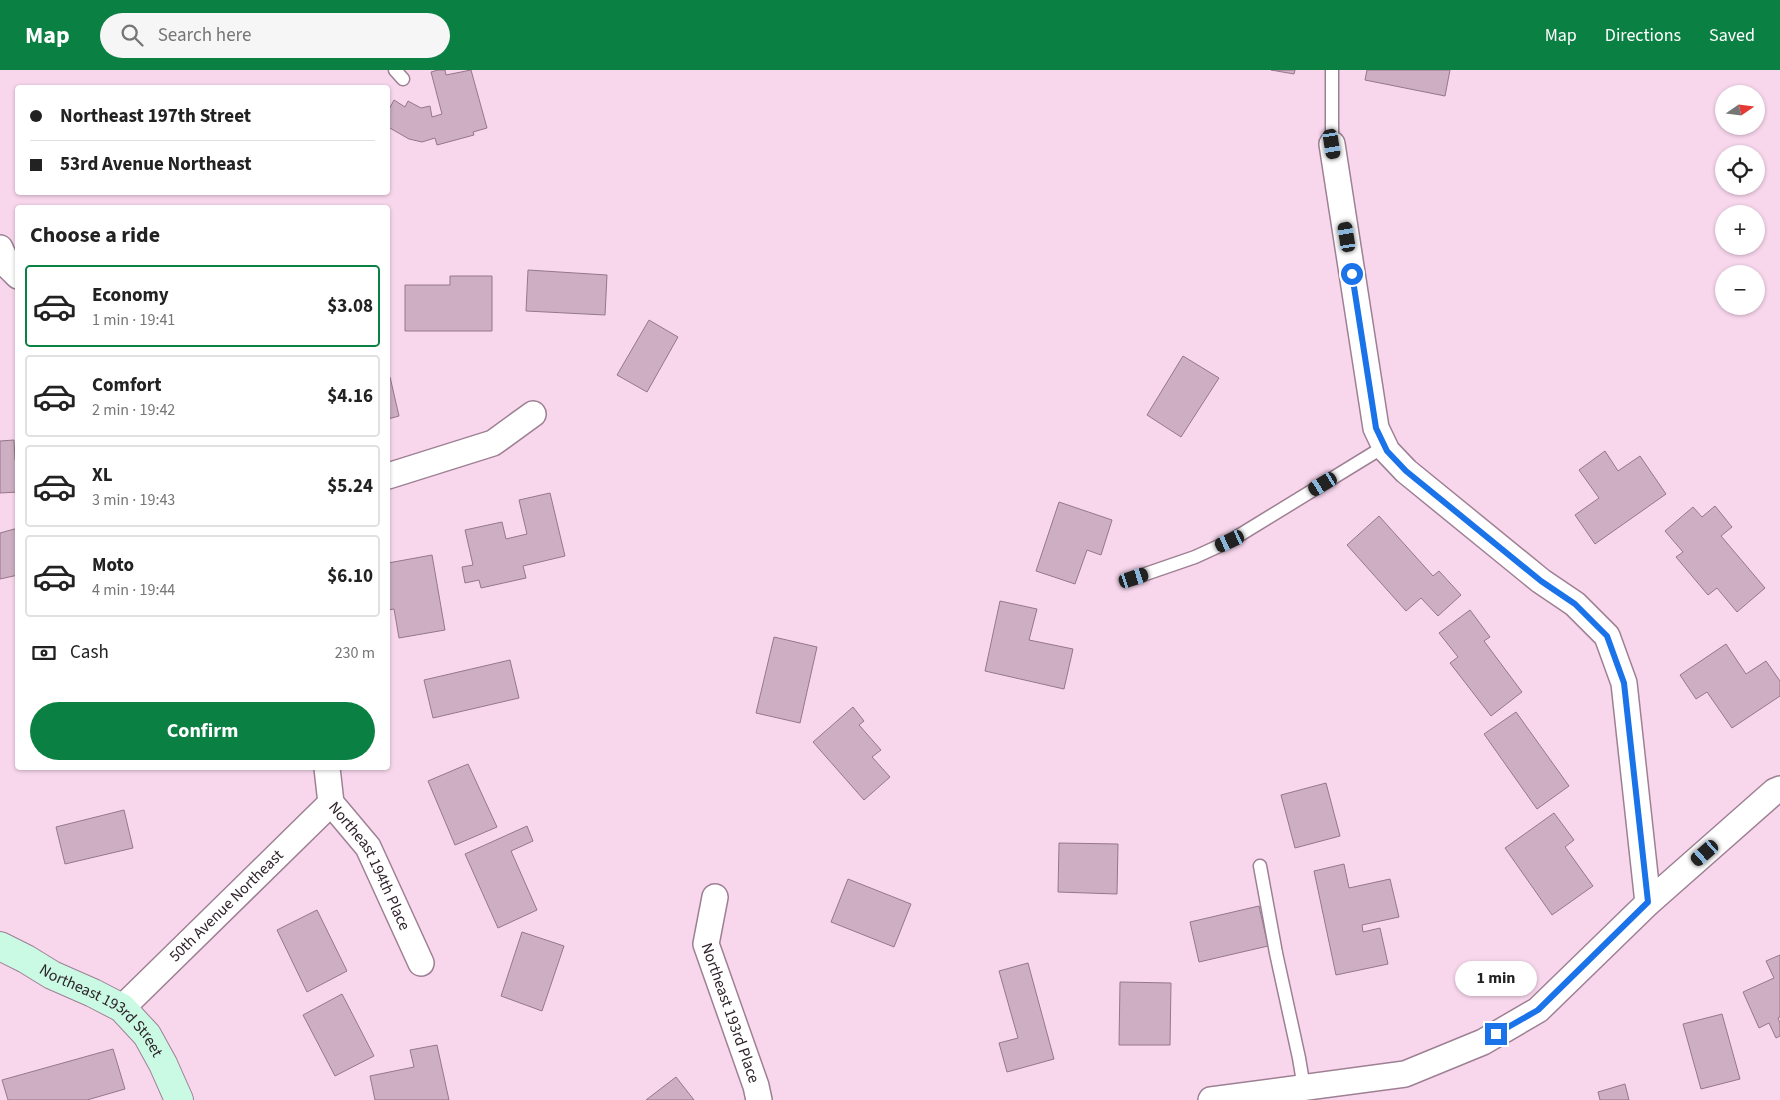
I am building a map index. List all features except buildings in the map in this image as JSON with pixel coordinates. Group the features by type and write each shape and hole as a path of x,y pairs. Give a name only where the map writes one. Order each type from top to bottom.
{"street":[{"path":"1332,144 1376,428 1387,451 1406,471 1541,581 1575,604 1607,636 1624,683 1648,902"},
{"path":"0,248 8,266 15,273"},
{"path":"390,475 493,443 532,414"},
{"name":"Northeast 194th Place","path":"327,770 330,803 368,847 421,963"},
{"path":"1211,1100 1405,1074 1483,1042 1538,1010 1648,902 1780,789"},
{"name":"50th Avenue Northeast","path":"122,1008 330,803"},
{"name":"Northeast 193rd Place","path":"715,897 706,944 756,1086 758,1100"},
{"name":"Northeast 193rd Street","path":"0,946 52,975 122,1008 147,1035 163,1064 178,1100"}],"lane":[{"path":"1332,70 1332,144"},
{"path":"1134,578 1195,557 1230,541 1385,446"},
{"path":"1260,866 1304,1088"}],"route":[{"path":"1352,274 1376,428 1387,451 1406,471 1541,581 1575,604 1607,636 1624,683 1648,902 1538,1010 1496,1034"}]}
